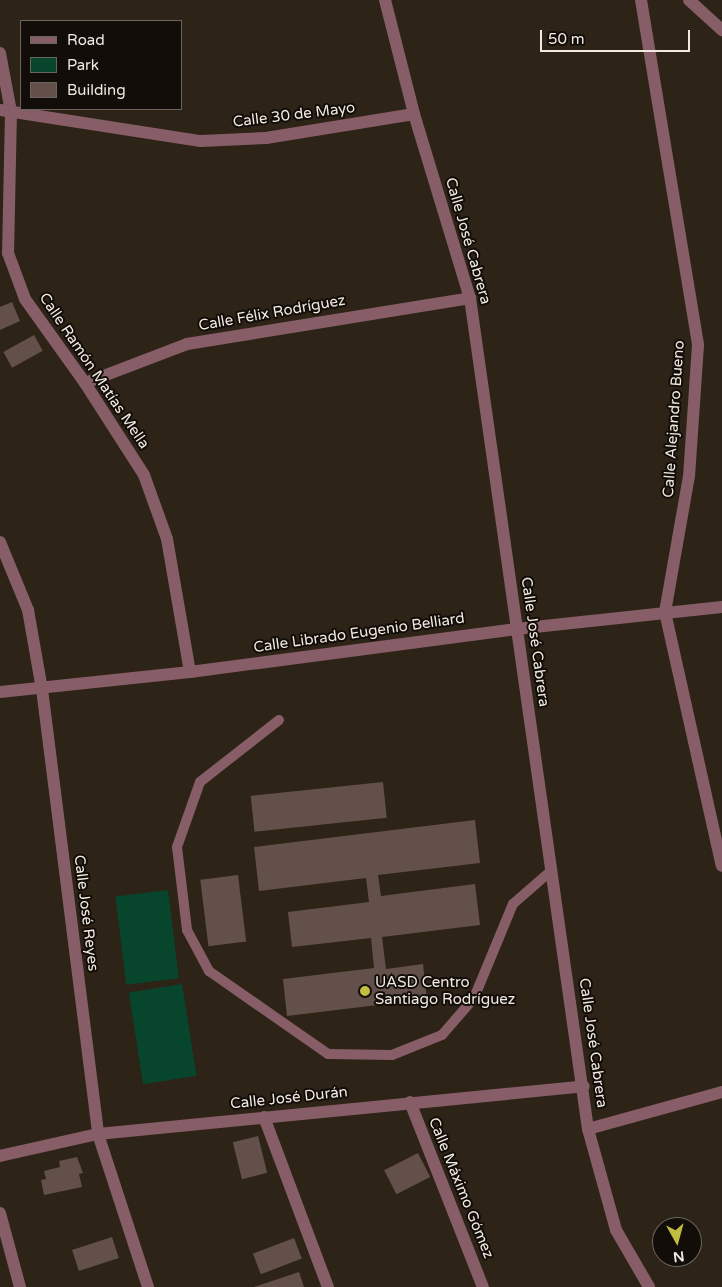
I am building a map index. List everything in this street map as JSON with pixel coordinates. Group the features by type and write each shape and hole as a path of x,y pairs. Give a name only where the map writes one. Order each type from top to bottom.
{"street":[{"name":"Calle José Cabrera","path":"385,0 414,114 470,298 516,629 584,1086 588,1128 616,1230 649,1287"},
{"name":"Calle Alejandro Bueno","path":"641,0 698,345 689,476 665,612 722,866"},
{"path":"689,0 722,30"},
{"name":"Calle Ramón Matías Mella","path":"0,53 5,111 8,253 25,299 85,383 147,484 167,539 190,672"},
{"name":"Calle 30 de Mayo","path":"5,111 202,141 266,138 414,114"},
{"name":"Calle Félix Rodríguez","path":"85,383 187,344 470,298"},
{"name":"Calle José Reyes","path":"0,542 28,610 42,689 98,1134 148,1287"},
{"name":"Calle Librado Eugenio Belliard","path":"0,692 190,672 516,629 722,607"},
{"name":"Calle José Durán","path":"0,1156 98,1134 584,1086"},
{"path":"588,1128 722,1092"},
{"name":"Calle Máximo Gómez","path":"410,1102 483,1287"},
{"path":"264,1117 328,1287"},
{"path":"0,1213 20,1287"}],"lane":[{"path":"279,720 200,782 177,847 187,930 209,971 328,1054 392,1054 442,1035 474,998 513,904 552,870"}],"green space":[{"path":"168,890 179,978 126,985 115,896"},
{"path":"182,984 197,1076 143,1084 129,992"}],"building":[{"path":"12,302 20,321 0,330 0,307"},
{"path":"34,335 43,351 12,368 3,352"},
{"path":"383,782 387,818 254,832 251,796"},
{"path":"475,820 480,863 378,875 381,896 475,884 480,925 382,937 386,969 423,964 427,999 287,1016 283,979 374,968 371,938 292,947 288,912 369,902 366,878 259,891 254,847"},
{"path":"238,875 246,942 208,946 200,880"},
{"path":"258,1136 267,1173 242,1179 233,1142"},
{"path":"418,1153 430,1177 396,1194 384,1170"},
{"path":"77,1157 83,1173 79,1174 82,1187 44,1195 41,1180 46,1179 44,1171 60,1167 59,1161"},
{"path":"112,1237 119,1258 79,1271 72,1250"},
{"path":"294,1238 302,1259 261,1274 253,1254"},
{"path":"299,1272 304,1287 254,1287"}],"place":[{"name":"UASD Centro Santiago Rodríguez","path":"365,991"}]}
